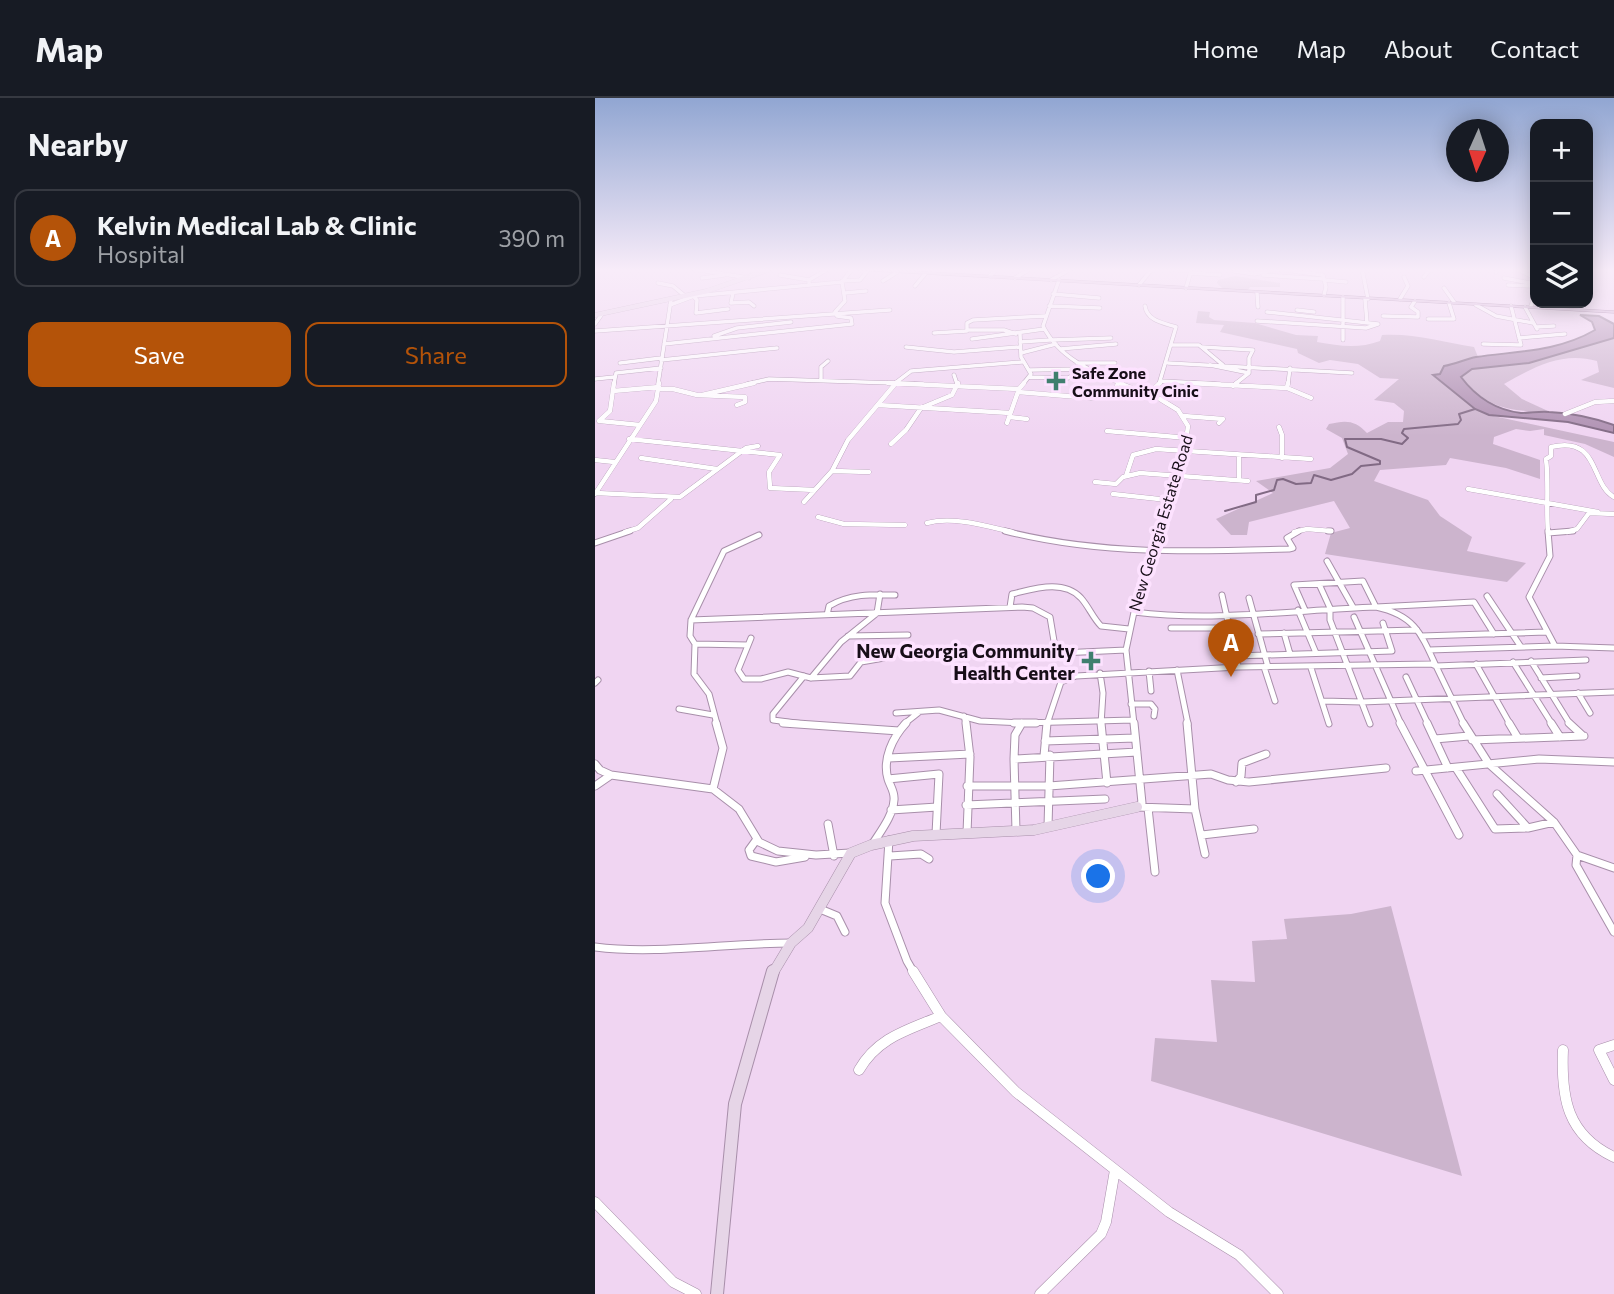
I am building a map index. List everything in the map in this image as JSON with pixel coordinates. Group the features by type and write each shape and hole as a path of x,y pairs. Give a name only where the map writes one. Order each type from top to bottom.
{"street":[{"path":"595,331 667,325 659,388 653,408 629,439 595,494 672,499"},
{"path":"706,339 737,327 767,325"},
{"path":"792,325 793,330"},
{"path":"821,325 822,329"},
{"path":"664,344 848,325"},
{"path":"968,330 969,325"},
{"name":"New Georgia Estate Road","path":"1044,325 1044,329 1054,343 1085,369 1170,405 1184,415 1188,426 1185,450 1134,612 1126,650 1142,803 1155,872"},
{"path":"1147,394 1156,390 1168,363 1171,334 1176,327 1169,325"},
{"path":"1321,325 1366,328 1376,325"},
{"path":"1483,344 1520,346 1515,325"},
{"path":"1527,325 1554,326"},
{"path":"1342,326 1343,340"},
{"path":"972,339 1044,329"},
{"path":"934,332 1004,330 1019,334"},
{"path":"755,334 755,350"},
{"path":"1019,334 1022,362 1030,370 1085,369"},
{"path":"1519,338 1565,334"},
{"path":"906,347 954,352 1111,338"},
{"path":"1020,347 1054,343 1116,344"},
{"path":"1171,345 1253,349 1249,358 1249,373 1233,386"},
{"path":"1202,347 1223,365"},
{"path":"619,363 777,348"},
{"path":"821,379 821,367 828,361"},
{"path":"804,502 832,471 838,455 894,384 911,371 1022,362"},
{"path":"1077,363 1115,363"},
{"path":"1168,363 1352,373"},
{"path":"1198,363 1249,373"},
{"path":"595,379 614,377 618,373 661,368"},
{"path":"1287,388 1290,368"},
{"path":"1029,377 1069,378 1085,369"},
{"path":"1007,423 1018,391 1029,377 1030,370"},
{"path":"891,444 906,430 922,408 949,397 958,383 954,374"},
{"path":"597,422 609,414 614,377"},
{"path":"702,395 761,380 821,379 1091,398 1114,395 1118,383"},
{"path":"1160,381 1287,388 1311,398"},
{"path":"613,391 659,388 702,395 745,397 745,402 737,405"},
{"path":"1565,414 1595,402 1614,401"},
{"path":"877,405 1010,415 1027,419"},
{"path":"1184,415 1223,419 1219,423"},
{"path":"597,422 640,425"},
{"path":"1279,427 1282,435 1282,458"},
{"path":"1107,431 1188,438"},
{"path":"629,439 781,456 769,472 770,488 815,490"},
{"path":"1555,646 1529,597 1550,556 1546,459 1555,445 1568,447 1592,457 1598,468 1599,482 1609,495 1614,497"},
{"path":"595,543 638,528 672,499 684,495 748,447 758,446"},
{"path":"1126,476 1129,462 1138,452 1156,449 1311,459"},
{"path":"1239,455 1239,480"},
{"path":"641,458 717,469"},
{"path":"595,460 614,462"},
{"path":"832,471 869,472"},
{"path":"1095,482 1116,484 1126,476 1145,473 1248,481"},
{"path":"1468,489 1614,514"},
{"path":"1113,494 1168,500"},
{"path":"1548,533 1576,531 1589,513 1598,512"},
{"path":"818,517 851,525 905,525"},
{"path":"1154,517 1163,518"},
{"path":"927,523 935,521 983,525 1037,539 1080,546 1194,552 1289,549 1293,548 1287,538 1294,531 1305,528 1331,531"},
{"path":"713,789 723,748 709,694 694,674 695,644 690,636 691,621 724,551 759,535"},
{"path":"1327,561 1342,583 1353,607"},
{"path":"1316,653 1293,586 1365,582 1376,607"},
{"path":"1319,584 1330,608 1328,615 1370,725"},
{"path":"1010,607 1011,594 1062,587 1078,594 1087,611 1101,626 1129,629"},
{"path":"827,615 829,606 836,601 880,594 895,595"},
{"path":"880,594 877,614 848,636 822,662 773,714 773,720 899,731"},
{"path":"1222,595 1238,667"},
{"path":"1487,596 1521,647"},
{"path":"1249,598 1275,701"},
{"path":"1134,612 1154,615 1227,616 1330,608 1474,602 1494,634"},
{"path":"1376,607 1404,614 1419,633 1453,698 1470,738 1489,764 1554,822 1577,855 1614,868"},
{"path":"691,621 1033,608 1050,617 1056,653"},
{"path":"1354,617 1388,700 1459,835"},
{"path":"1258,634 1360,631 1384,627 1419,633 1546,632"},
{"path":"1234,656 1393,650 1384,627"},
{"path":"1171,628 1230,628"},
{"path":"1284,633 1290,654"},
{"path":"848,636 908,635"},
{"path":"695,644 750,641 738,670 741,677 761,679 788,672 808,677 850,676 862,662 884,658"},
{"path":"1429,650 1555,646 1614,648"},
{"path":"994,656 1126,650"},
{"path":"1048,827 1049,786 1045,741 1047,723 1061,682 1076,676 1238,667 1311,668 1426,663 1436,666 1586,660"},
{"path":"1435,738 1584,736 1574,730 1531,661"},
{"path":"1513,662 1560,737"},
{"path":"1476,664 1518,738"},
{"path":"1311,668 1329,724"},
{"path":"1177,670 1188,726 1195,809 1205,854"},
{"path":"1149,671 1150,691"},
{"path":"1100,673 1103,693 1102,738 1107,783"},
{"path":"1541,678 1577,676"},
{"path":"1406,677 1452,768 1495,829 1528,828 1554,822"},
{"path":"1323,701 1362,702 1614,692"},
{"path":"1578,693 1590,713"},
{"path":"1131,704 1151,704 1155,709 1154,716"},
{"path":"679,709 713,715"},
{"path":"896,713 939,710 980,720 1022,723 1133,720"},
{"path":"873,845 891,810 894,796 888,779 892,741 920,712"},
{"path":"964,716 969,728 970,754 967,833"},
{"path":"1016,831 1015,735 1022,723"},
{"path":"1045,741 1135,738"},
{"path":"1014,759 1137,752"},
{"path":"889,758 970,754"},
{"path":"1235,782 1241,776 1242,763 1266,754"},
{"path":"1416,771 1520,759 1614,762"},
{"path":"595,764 600,770 611,775 713,789 739,809 757,839 769,847 810,856"},
{"path":"967,786 1049,786 1216,774 1222,779 1235,782 1299,779 1386,768"},
{"path":"888,779 939,774 936,834"},
{"path":"595,786 611,775"},
{"path":"1497,794 1528,828"},
{"path":"967,805 1105,799"},
{"path":"891,810 937,807"},
{"path":"757,839 749,850 751,856 776,862 810,856 834,856 890,840 936,834 1048,827 1143,807 1195,809"},
{"path":"828,824 834,856"},
{"path":"1202,835 1254,829"},
{"path":"890,840 883,897 907,961 941,1016 1016,1092 1169,1212 1239,1255 1278,1294"},
{"path":"717,1294 735,1104 766,990 775,967 791,943 808,928 851,853"},
{"path":"890,856 921,854 929,859"},
{"path":"1577,855 1576,865 1614,932"},
{"path":"820,909 836,914 842,920 845,932"},
{"path":"595,947 619,950 791,943"},
{"path":"859,1070 872,1048 881,1040 941,1016"},
{"path":"1614,1045 1599,1050 1614,1080"},
{"path":"1563,1050 1562,1085 1581,1138 1614,1157"},
{"path":"1040,1294 1101,1234 1107,1222 1115,1170"},
{"path":"595,1202 673,1282 697,1294"}],"shaded area":[{"path":"1221,325 1261,325 1296,335 1318,336 1317,342 1333,345 1364,345 1380,341 1382,335 1394,335 1474,347 1478,357 1444,366 1440,374 1434,376 1475,409 1489,415 1614,442 1614,457 1585,444 1544,435 1544,429 1516,429 1494,437 1493,444 1540,460 1540,479 1506,468 1450,458 1446,465 1380,470 1374,481 1428,500 1440,516 1472,537 1467,551 1526,563 1507,582 1325,554 1331,533 1350,528 1334,501 1249,522 1247,535 1231,535 1216,519 1273,493 1256,481 1330,468 1348,454 1342,438 1326,429 1329,424 1350,422 1367,433 1388,422 1403,422 1404,411 1394,403 1374,400 1399,379 1380,378 1358,364 1330,360 1319,363 1298,353 1297,349 1220,332 1224,325"},
{"path":"1593,325 1614,325 1614,338 1529,363 1472,369 1461,377 1473,391 1503,409 1521,413 1546,412 1583,416 1614,425 1614,433 1568,422 1489,415 1475,409 1433,375 1440,374 1444,366 1472,358 1551,347 1595,330"},
{"path":"1614,338 1614,388 1581,380 1599,372 1597,361 1584,358 1549,362 1504,384 1522,399 1548,411 1522,411 1499,406 1479,395 1461,376 1472,369 1529,363"},
{"path":"1391,906 1462,1176 1151,1081 1155,1038 1217,1042 1211,980 1255,982 1252,941 1287,939 1284,919 1351,914"}],"waterway":[{"path":"1225,511 1256,502 1256,495 1274,490 1277,480 1283,479 1296,484 1311,483 1314,475 1331,480 1352,474 1361,466 1380,464 1380,461 1347,447 1345,439 1381,439 1402,444 1408,438 1402,433 1404,429 1458,424 1461,420 1459,414 1475,409"}],"place":[{"name":"Safe Zone Community Cinic","path":"1056,381"},
{"name":"New Georgia Community Health Center","path":"1091,661"},
{"name":"Kelvin Medical Lab & Clinic","path":"1231,677"}]}
